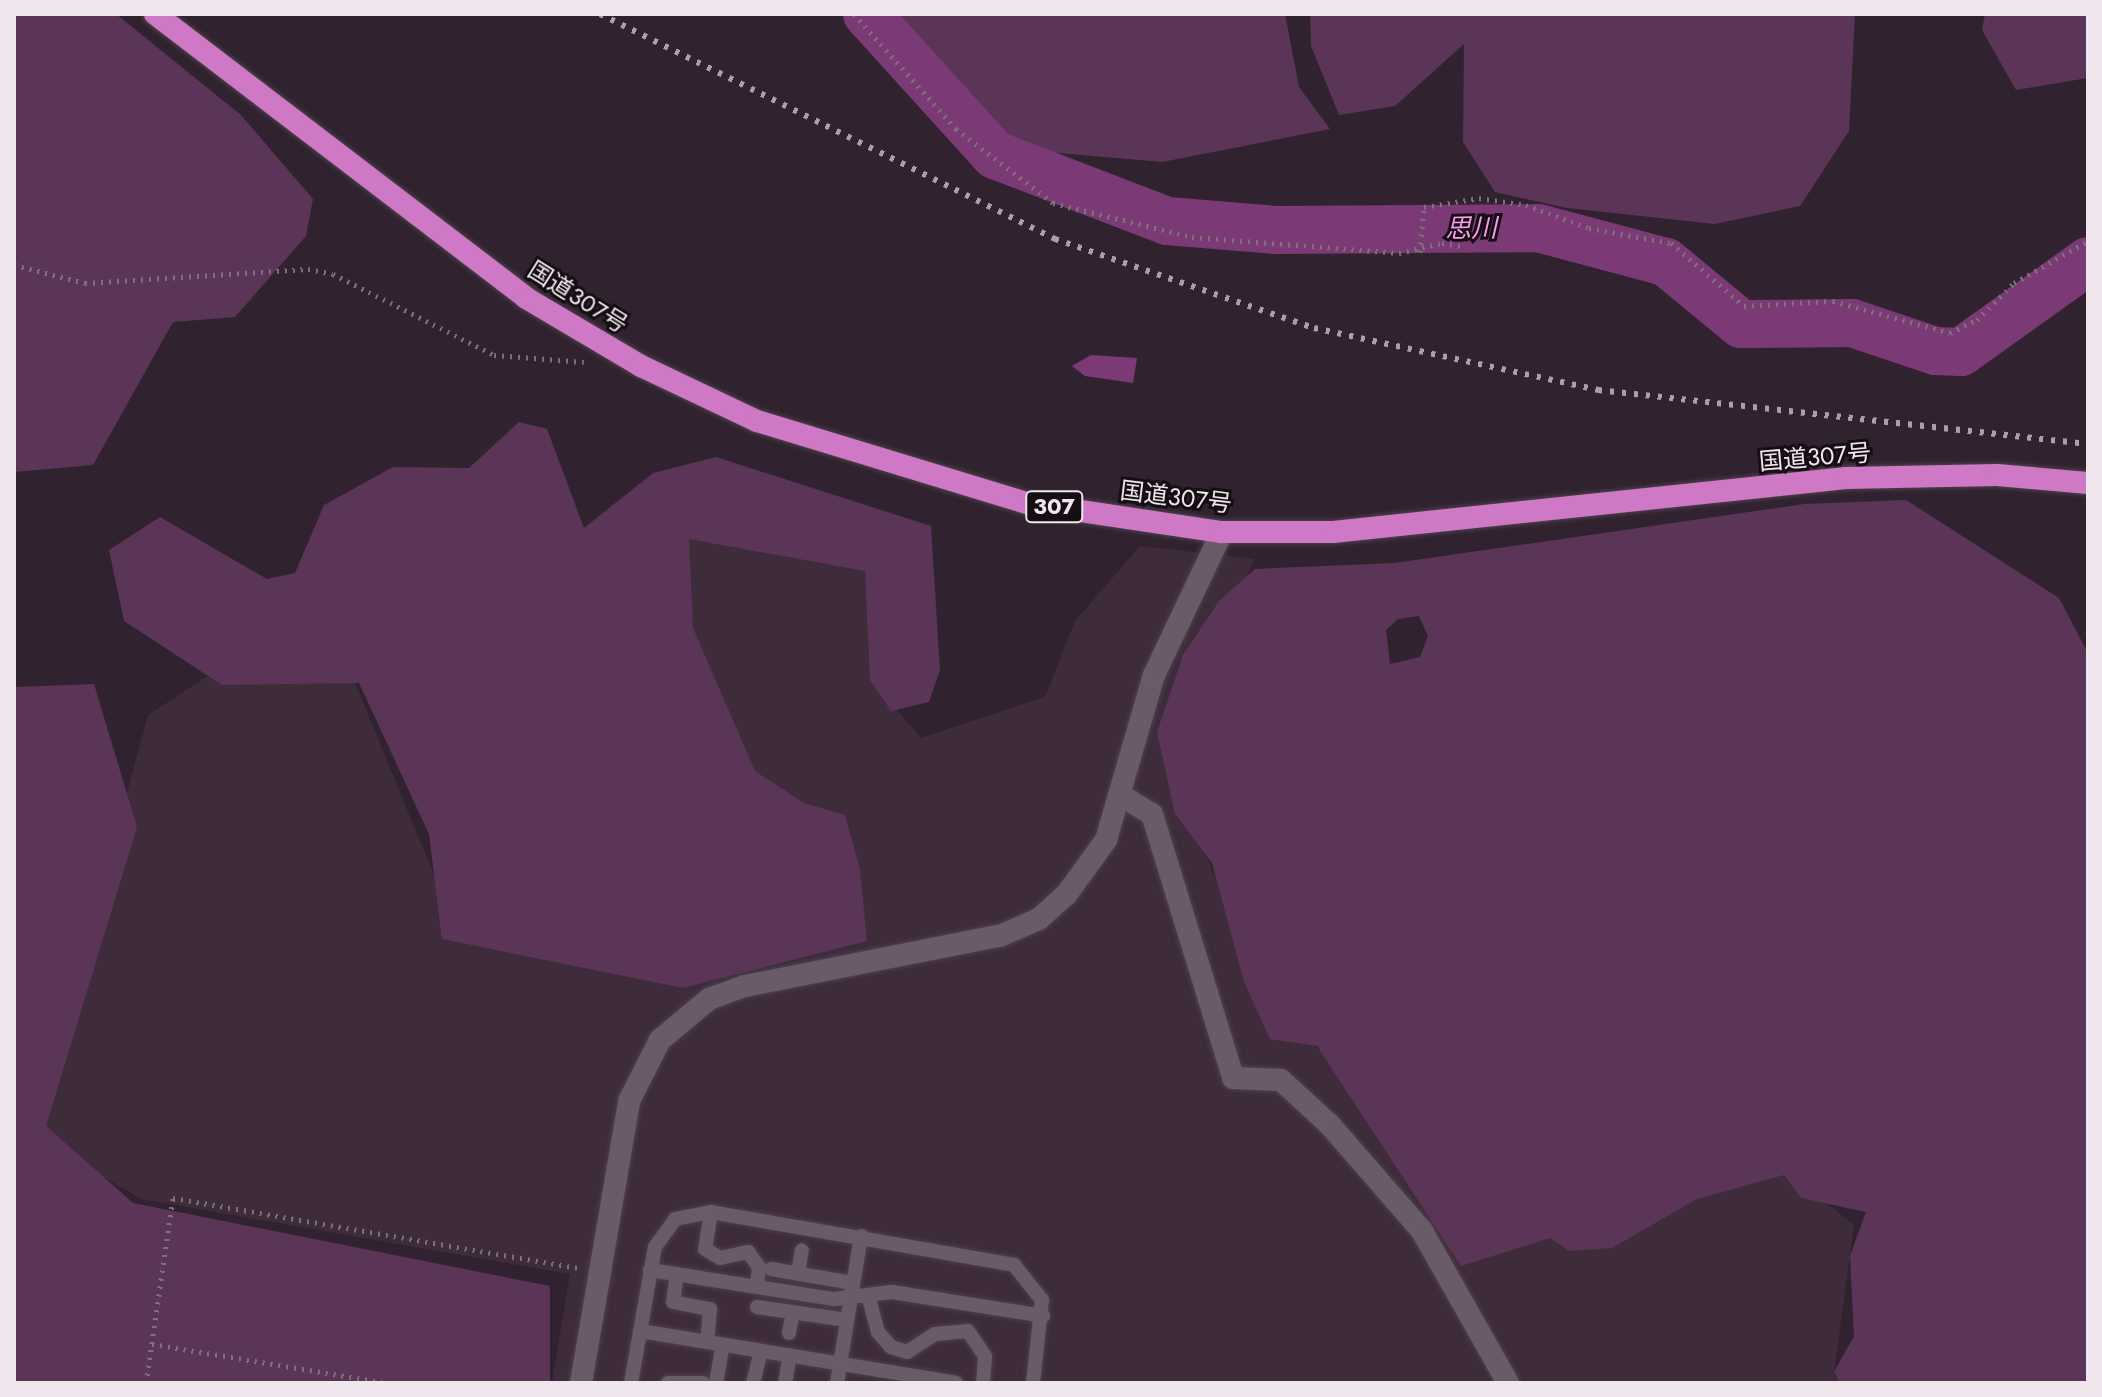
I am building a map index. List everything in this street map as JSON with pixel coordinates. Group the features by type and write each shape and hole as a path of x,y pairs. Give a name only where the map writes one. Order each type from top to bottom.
{"highway":[{"name":"国道307号","path":"155,14 526,298 641,366 757,421 875,462 1027,503 1222,532 1333,532 1846,478 1997,475 2088,483"}],"street":[{"path":"581,1383 629,1101 644,1065 684,1017 745,986 962,946 1039,919 1088,872 1120,795 1154,675 1222,532"},
{"path":"1120,795 1152,814 1233,1078 1281,1080 1330,1125 1422,1231 1508,1383"}],"lane":[{"path":"711,1212 705,1249 720,1258 748,1252 759,1267 757,1286"},
{"path":"631,1383 650,1270 667,1225 711,1212 1002,1260 1032,1280 1043,1316 1033,1383"},
{"path":"837,1383 861,1236"},
{"path":"798,1274 802,1250"},
{"path":"771,1269 853,1283"},
{"path":"650,1270 850,1299 909,1293 1043,1316"},
{"path":"677,1274 673,1302 710,1309 707,1342"},
{"path":"868,1295 878,1332 891,1347 907,1352 935,1334 968,1331 985,1356 983,1383"},
{"path":"757,1307 847,1320"},
{"path":"789,1333 793,1312"},
{"path":"640,1331 840,1364 881,1377 956,1383"},
{"path":"716,1383 723,1345"},
{"path":"753,1383 761,1351"},
{"path":"785,1383 790,1356"},
{"path":"668,1383 703,1383"}],"path":[{"path":"854,14 956,129 1053,203 1192,237 1420,252 1442,243 1465,247"},
{"path":"1420,252 1424,207 1479,198 1526,205 1589,228 1671,243 1744,306 1833,301 1950,333 1977,320 2014,283 2088,241"},
{"path":"14,265 85,283 308,269 333,274 494,355 600,363"},
{"path":"146,1383 173,1198 601,1272"},
{"path":"152,1344 387,1383"}],"shaded area":[{"path":"14,14 116,14 241,115 313,199 306,236 235,317 173,322 93,465 14,472"},
{"path":"883,14 1285,14 1299,87 1330,129 1162,162 1024,150 967,106"},
{"path":"1310,14 1855,14 1849,131 1800,206 1715,224 1567,208 1495,192 1463,142 1464,44 1395,106 1339,115 1311,46"},
{"path":"1985,14 2088,14 2088,78 2016,90 1982,30"},
{"path":"1091,355 1137,358 1133,383 1085,376 1072,366"},
{"path":"519,422 547,429 584,528 653,473 716,457 931,526 940,670 929,702 891,711 870,680 865,571 689,539 693,628 755,771 804,803 845,815 860,870 867,941 683,988 442,939 429,834 359,683 222,685 124,621 109,550 160,517 267,579 295,573 324,505 393,467 469,468"},
{"path":"1906,500 2059,598 2088,653 2088,1383 1840,1383 1834,1372 1854,1336 1850,1256 1866,1212 1801,1198 1784,1175 1697,1199 1612,1248 1569,1251 1550,1238 1461,1266 1317,1046 1270,1039 1244,982 1212,863 1175,814 1157,732 1183,655 1219,601 1255,569 1395,563 1804,504","holes":["1419,616 1428,636 1420,657 1390,664 1386,630 1398,619"]},
{"path":"678,530 869,564 879,689 921,738 1045,697 1075,621 1140,546 1255,559 1171,726 1178,789 1275,1018 1343,1067 1778,1165 1854,1225 1834,1372 1840,1383 552,1383 570,1274 141,1199 34,1136 148,715 206,677 351,673 452,919 731,778 673,627"},
{"path":"94,684 137,827 46,1126 133,1203 550,1286 550,1383 14,1383 14,687"}],"waterway":[{"name":"思川","path":"867,14 995,155 1167,221 1277,230 1538,228 1666,262 1741,324 1852,323 1935,351 1961,352 2088,261"}],"railway":[{"path":"600,14 1055,239 1314,328 1598,390 2088,444"}]}
